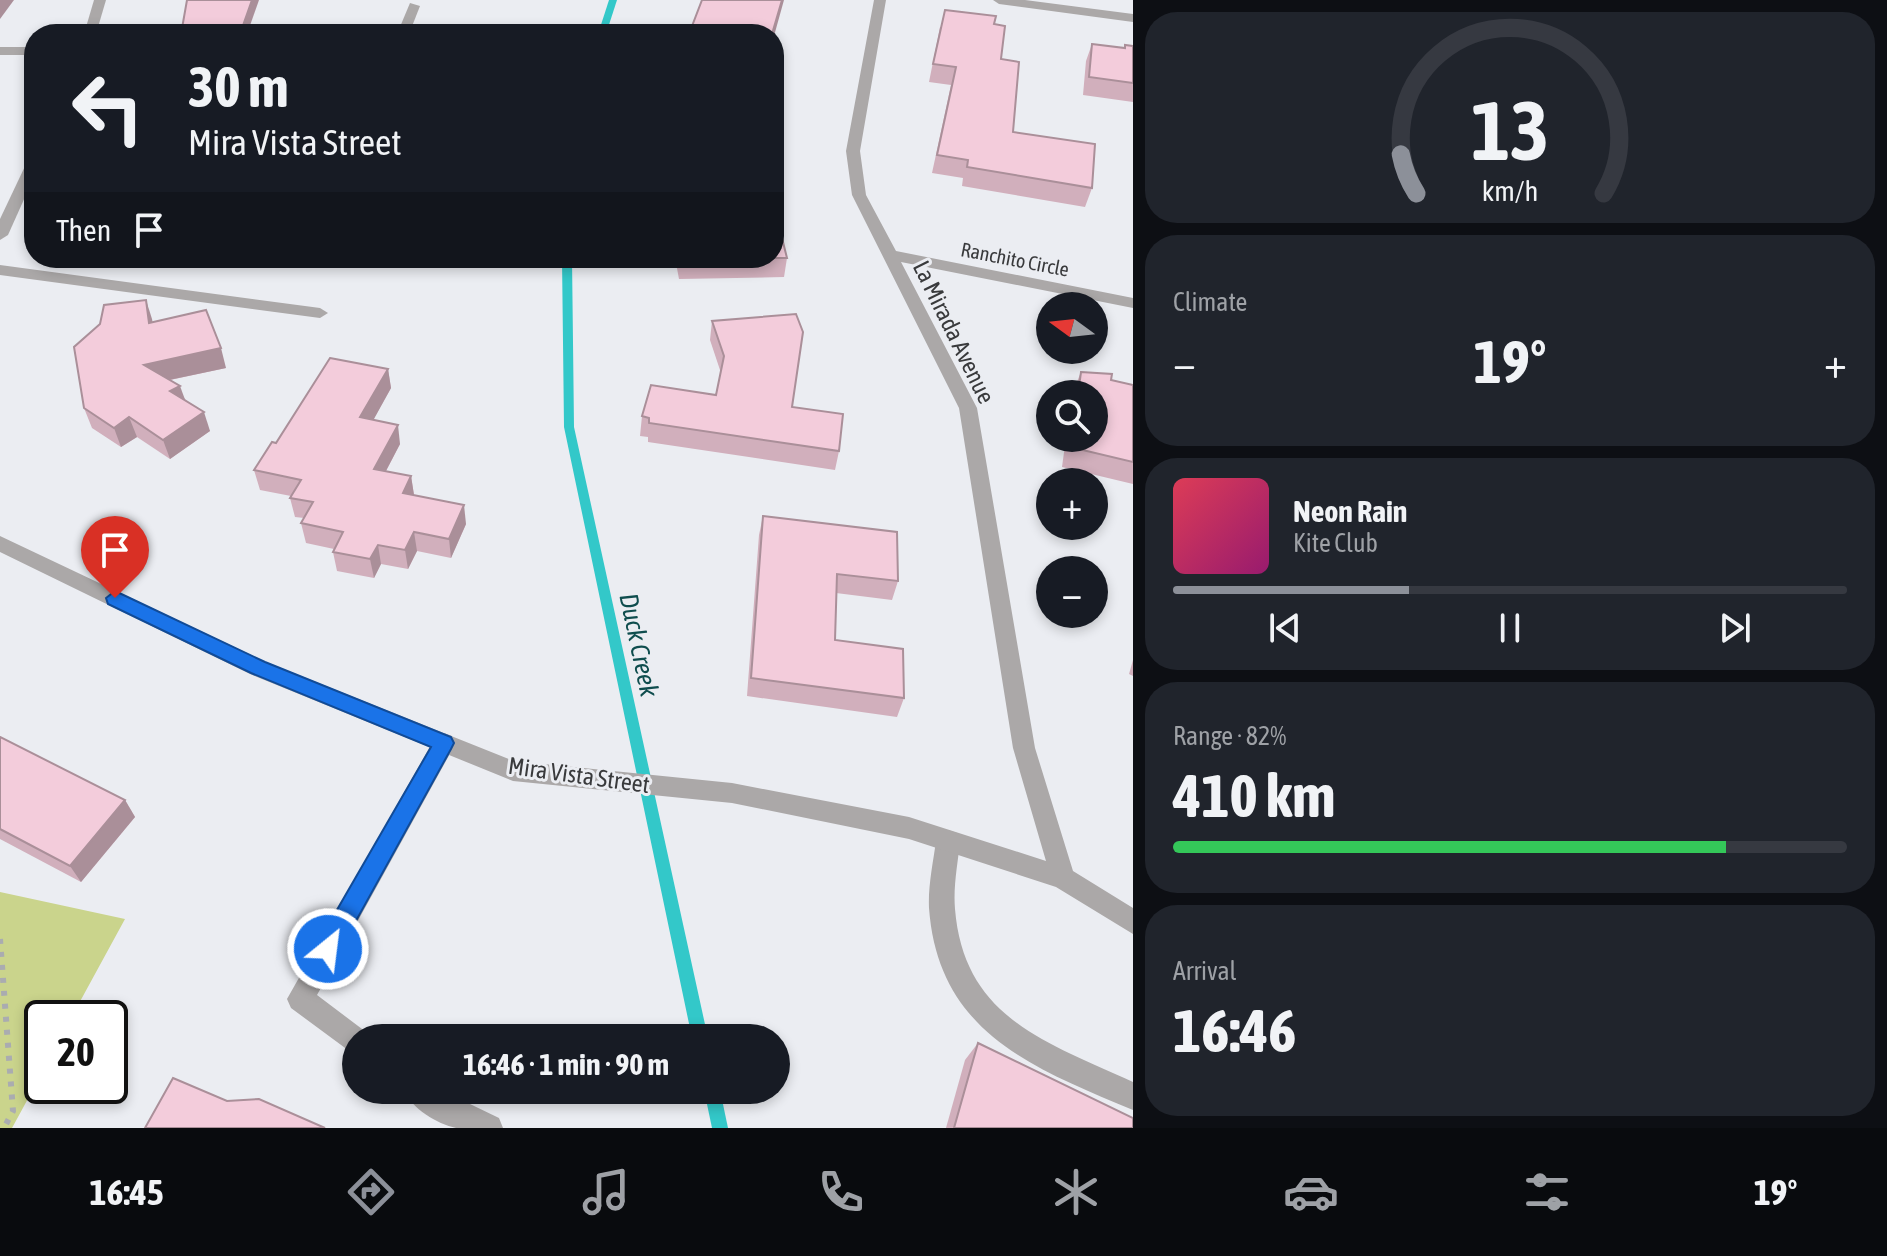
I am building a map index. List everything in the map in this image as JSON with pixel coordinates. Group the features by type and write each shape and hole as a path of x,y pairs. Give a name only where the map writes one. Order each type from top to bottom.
{"street":[{"path":"93,24 100,0"},
{"name":"La Mirada Avenue","path":"880,0 853,151 859,195 968,408 1024,748 1063,878"},
{"path":"999,0 1133,18"},
{"path":"407,24 414,6"},
{"path":"0,51 24,51"},
{"path":"0,235 24,183"},
{"name":"Ranchito Circle","path":"890,255 1133,303"},
{"path":"0,270 320,313"},
{"name":"Mira Vista Street","path":"0,543 258,668 513,771 732,793 909,828 1063,878 1133,922"},
{"path":"342,1031 300,999 444,743"},
{"path":"948,841 942,907 948,959 970,1000 1010,1036 1133,1096"},
{"path":"437,1104 489,1128"}],"path":[{"path":"0,939 13,1111 4,1128"}],"green space":[{"path":"0,892 125,919 81,1000 24,1000 25,1104 12,1128 0,1128"}],"building":[{"path":"187,0 252,0 244,24 183,24"},
{"path":"702,0 782,0 775,24 693,24"},
{"path":"945,10 996,16 994,24 1005,26 1001,59 1019,62 1013,132 1095,144 1092,188 967,167 968,160 937,155 956,67 933,64"},
{"path":"1092,44 1133,46 1133,83 1089,77"},
{"path":"146,300 149,323 206,310 221,348 144,365 180,386 170,391 204,412 163,440 129,417 114,428 84,408 74,347 100,324 104,305"},
{"path":"796,314 803,332 792,407 843,414 839,451 649,423 649,418 642,416 651,385 716,395 724,356 712,321"},
{"path":"330,358 388,369 360,417 398,425 374,469 411,476 403,493 464,505 449,539 414,532 405,550 378,545 370,559 333,552 343,532 301,523 313,502 290,498 301,480 254,470 272,442 276,443"},
{"path":"1081,372 1112,374 1111,380 1133,385 1133,462 1091,452 1108,452 1108,380 1080,380"},
{"path":"763,516 897,532 898,581 837,574 835,640 903,649 904,698 751,678"},
{"path":"0,737 125,800 70,866 0,829"},
{"path":"978,1043 1133,1118 1133,1128 954,1128"},
{"path":"173,1078 227,1101 259,1099 325,1128 145,1128"}],"waterway":[{"name":"Duck Creek","path":"605,24 613,0"},
{"name":"Duck Creek","path":"567,268 569,427 697,1024"},
{"name":"Duck Creek","path":"715,1104 720,1128"}],"route":[{"path":"115,598 258,668 444,743 328,949"}]}
